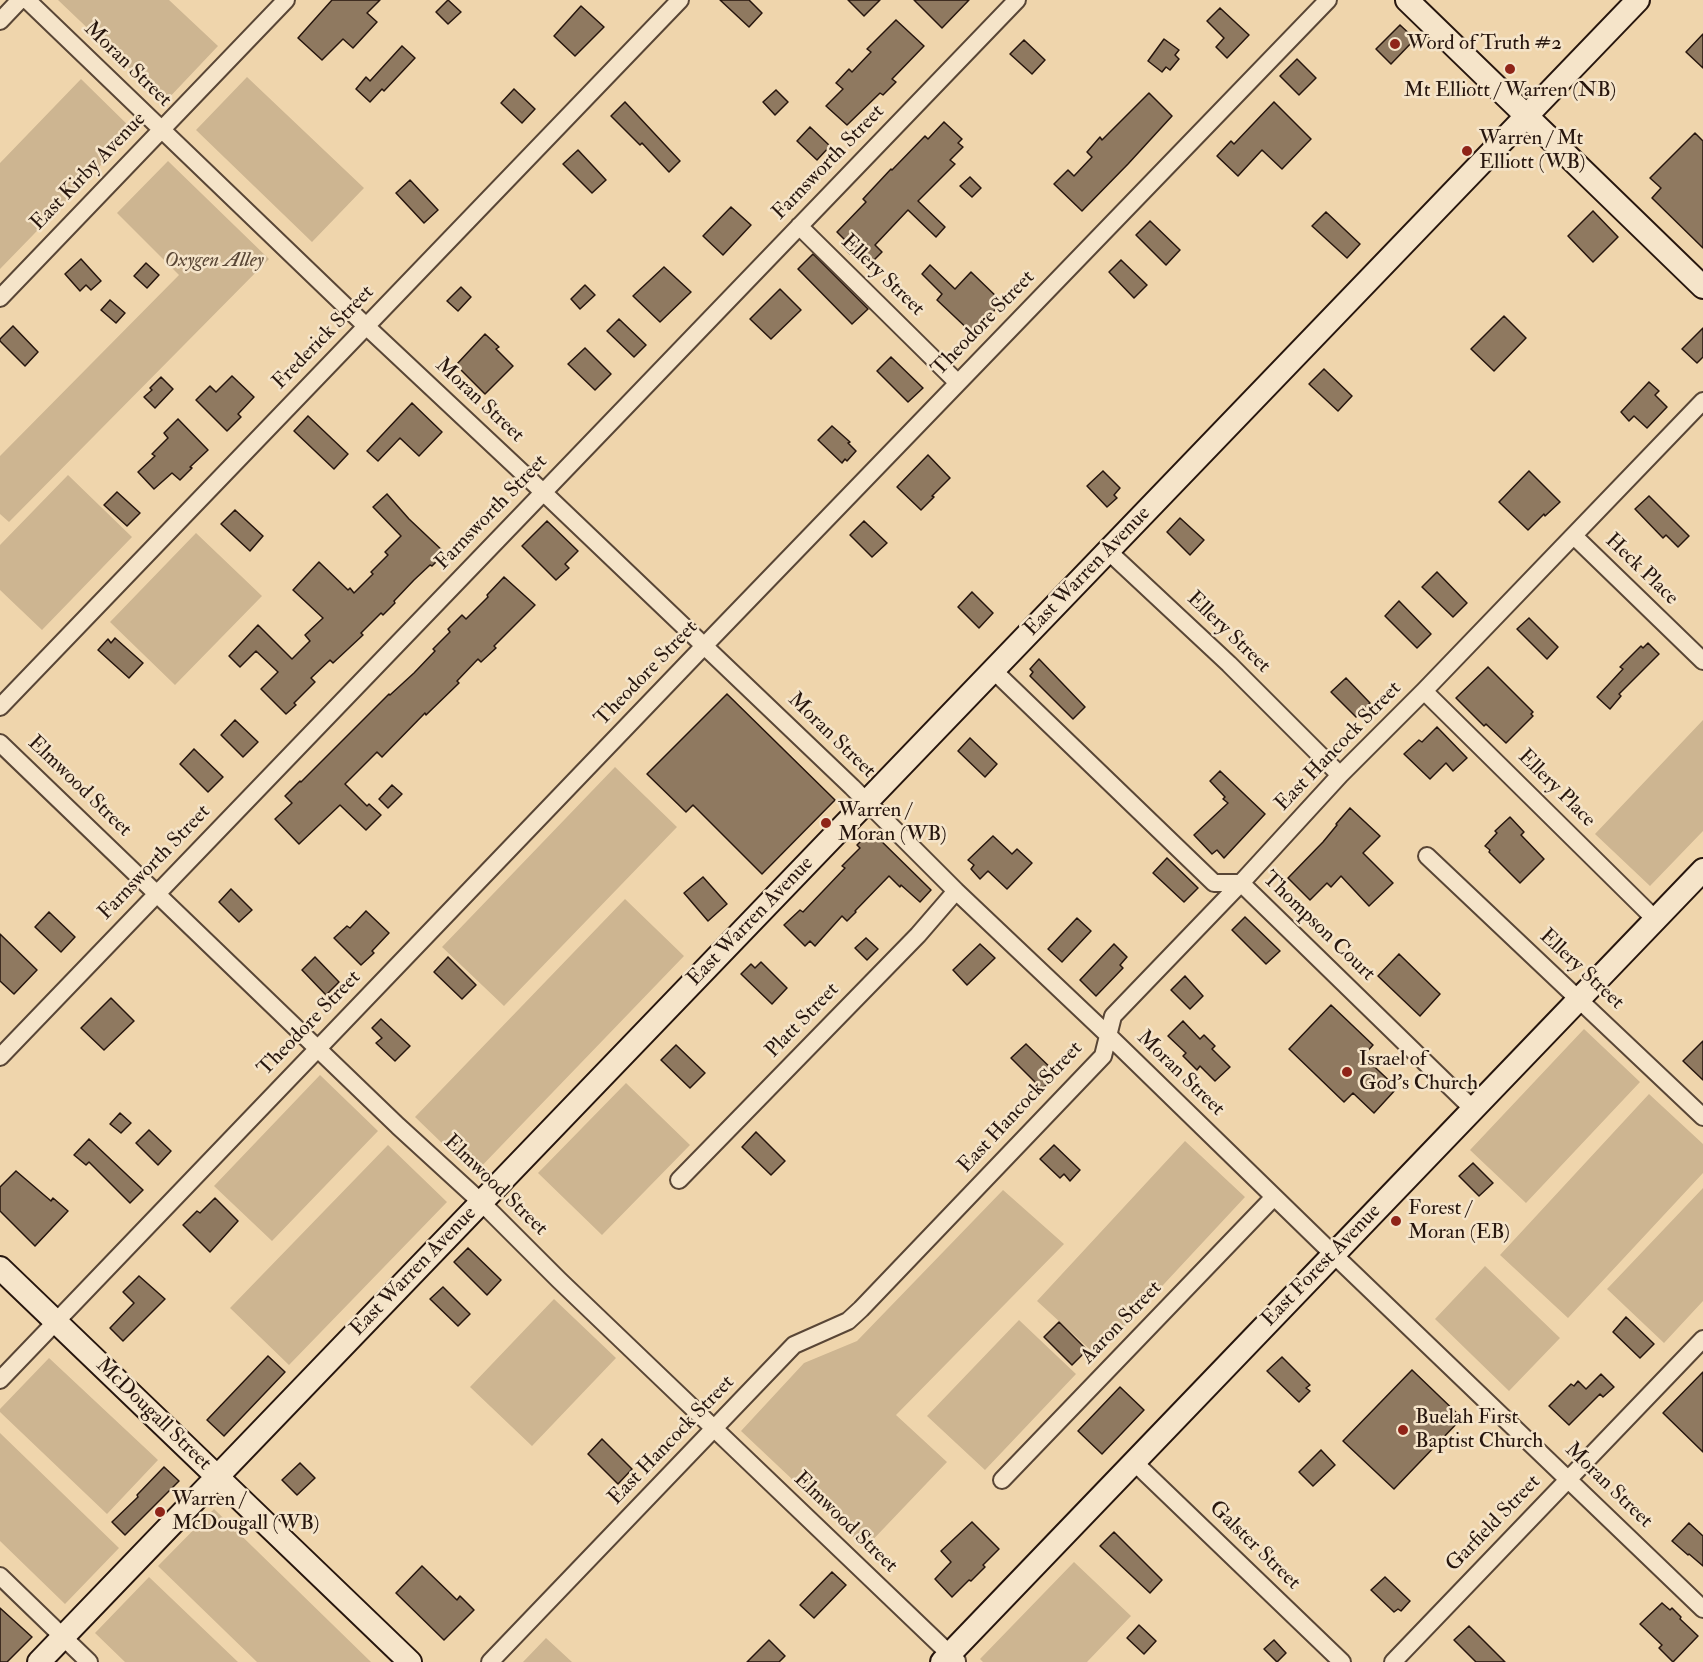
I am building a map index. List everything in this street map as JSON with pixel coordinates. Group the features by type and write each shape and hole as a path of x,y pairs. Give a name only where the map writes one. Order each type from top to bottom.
{"main road":[{"path":"1407,0 1703,287"},
{"name":"East Warren Avenue","path":"39,1662 1638,0"},
{"name":"East Forest Avenue","path":"949,1659 1134,1462 1703,870"},
{"name":"McDougall Street","path":"0,1268 410,1662"}],"street":[{"path":"0,21 20,0"},
{"name":"Moran Street","path":"27,0 866,801 956,891 1703,1609"},
{"name":"East Kirby Avenue","path":"0,298 286,0"},
{"name":"Frederick Street","path":"0,707 680,0"},
{"name":"Farnsworth Street","path":"0,1057 1017,0"},
{"name":"Theodore Street","path":"0,1380 1328,0"},
{"name":"Ellery Street","path":"799,226 958,383"},
{"name":"East Hancock Street","path":"490,1662 794,1345 848,1321 861,1310 1103,1056 1113,1016 1241,883 1340,774 1424,691 1703,401"},
{"name":"Heck Place","path":"1574,536 1703,661"},
{"name":"Ellery Street","path":"1108,550 1229,664 1340,774"},
{"name":"Thompson Court","path":"993,670 1214,883 1241,883 1473,1109"},
{"name":"Ellery Place","path":"1424,691 1656,920"},
{"name":"Elmwood Street","path":"0,743 481,1202 949,1659"},
{"name":"Ellery Street","path":"1427,856 1703,1117"},
{"name":"Platt Street","path":"680,1180 918,935 956,891"},
{"name":"Aaron Street","path":"1002,1480 1274,1197"},
{"name":"Garfield Street","path":"1393,1662 1703,1339"},
{"name":"Galster Street","path":"1134,1462 1342,1662"},
{"path":"0,1576 89,1662"}],"green space":[{"path":"58,0 169,0 218,46 165,102"},
{"path":"247,77 364,188 312,242 196,130"},
{"path":"81,79 134,131 0,269 0,163"},
{"name":"Oxygen Alley","path":"168,161 269,259 9,522 0,514 0,456 179,275 117,213"},
{"path":"68,475 132,537 42,630 0,590 0,545"},
{"path":"196,533 262,596 175,685 110,622"},
{"path":"1703,720 1703,831 1650,886 1595,834"},
{"path":"615,767 677,827 504,1006 442,947"},
{"path":"625,899 684,956 474,1174 415,1117"},
{"path":"1584,1029 1640,1082 1526,1203 1470,1150"},
{"path":"320,1075 378,1131 272,1241 214,1186"},
{"path":"626,1083 690,1145 602,1235 538,1173"},
{"path":"1649,1094 1703,1144 1703,1173 1568,1318 1500,1255"},
{"path":"1185,1141 1245,1197 1097,1356 1037,1301"},
{"path":"388,1145 447,1202 289,1365 230,1308"},
{"path":"1703,1188 1703,1301 1664,1343 1607,1289"},
{"path":"1003,1190 1064,1244 896,1415 947,1462 865,1548 741,1431 804,1363 857,1341"},
{"path":"1485,1266 1560,1338 1509,1391 1435,1319"},
{"path":"554,1299 616,1358 532,1446 470,1387"},
{"path":"1019,1320 1076,1374 985,1470 927,1416"},
{"path":"49,1358 158,1460 107,1514 0,1412 0,1409"},
{"path":"0,1433 119,1548 65,1604 0,1541"},
{"path":"214,1509 371,1662 257,1662 158,1566"},
{"path":"1074,1562 1131,1616 1087,1662 983,1662 980,1659"},
{"path":"149,1577 238,1662 125,1662 95,1633"},
{"path":"546,1638 572,1662 523,1662"}],"building":[{"path":"332,0 380,0 367,13 377,22 353,48 343,39 322,60 298,38"},
{"path":"448,0 461,12 448,24 436,12"},
{"path":"720,0 749,0 762,13 749,27"},
{"path":"848,0 880,0 864,16"},
{"path":"914,0 969,0 942,28"},
{"path":"581,6 604,27 575,56 554,36"},
{"path":"1220,8 1249,35 1227,58 1216,47 1224,38 1207,21"},
{"path":"896,20 924,46 892,79 896,82 883,95 880,93 847,125 826,106 843,89 836,83 849,69 852,72 871,52 867,49"},
{"name":"Word of Truth #2","path":"1400,25 1415,39 1391,64 1376,49"},
{"path":"1703,34 1703,68 1686,52"},
{"path":"1164,39 1179,50 1175,55 1179,59 1170,70 1166,67 1162,72 1148,61"},
{"path":"1024,40 1045,60 1032,74 1010,54"},
{"path":"402,46 415,58 384,91 382,89 370,102 356,89 366,77 370,81"},
{"path":"1297,59 1316,78 1299,95 1280,76"},
{"path":"514,89 535,109 522,123 501,103"},
{"path":"776,90 788,102 775,115 763,102"},
{"path":"1149,93 1172,116 1082,211 1054,184 1068,170 1074,176 1092,157 1087,152 1100,137 1102,140"},
{"path":"625,102 680,161 669,172 642,143 640,145 611,116"},
{"path":"1274,102 1311,139 1282,169 1262,150 1238,176 1217,156 1231,141 1234,144"},
{"path":"944,122 962,139 958,143 963,147 950,160 955,164 918,201 945,227 936,237 908,210 875,245 882,252 867,267 841,245 845,240 837,232 866,202 863,199 891,169 925,136 928,139"},
{"path":"810,127 830,146 817,160 797,141"},
{"path":"1695,133 1703,141 1703,248 1652,198 1661,188 1650,178"},
{"path":"578,150 606,180 592,193 563,164"},
{"path":"970,177 981,188 972,197 960,186"},
{"path":"410,180 438,210 424,223 396,193"},
{"path":"731,207 751,225 723,255 703,236"},
{"path":"1593,211 1618,237 1593,262 1568,236"},
{"path":"1326,212 1360,244 1347,258 1312,226"},
{"path":"1150,221 1180,250 1166,265 1136,235"},
{"path":"813,254 868,309 852,324 798,269"},
{"path":"81,259 101,281 91,290 86,285 80,291 65,274"},
{"path":"1121,260 1147,285 1134,298 1109,272"},
{"path":"146,263 159,275 147,288 134,276"},
{"path":"930,265 955,289 971,272 1002,302 973,334 937,300 942,294 922,274"},
{"path":"664,267 691,292 660,322 633,296"},
{"path":"585,285 595,295 580,309 571,299"},
{"path":"461,287 471,297 458,311 447,301"},
{"path":"780,289 801,310 771,339 750,319"},
{"path":"110,300 125,313 116,323 101,310"},
{"path":"1504,316 1526,338 1494,371 1471,349"},
{"path":"619,319 646,345 634,357 607,331"},
{"path":"13,326 38,352 25,366 0,341"},
{"path":"1703,328 1703,357 1697,363 1682,349"},
{"path":"485,334 499,347 496,349 513,366 485,394 456,365"},
{"path":"585,348 611,374 595,390 568,364"},
{"path":"891,357 923,388 908,402 877,371"},
{"path":"1324,369 1352,396 1338,411 1309,384"},
{"path":"232,376 254,397 238,414 241,417 227,431 196,400 210,386 216,392"},
{"path":"161,377 173,389 155,408 144,397"},
{"path":"1649,382 1659,391 1655,395 1667,407 1647,428 1634,416 1629,421 1621,412"},
{"path":"412,403 442,432 419,456 400,438 378,461 367,451"},
{"path":"308,416 348,454 334,469 294,431"},
{"path":"178,419 208,450 180,480 172,473 154,489 138,472 155,456 152,454 168,438 164,433"},
{"path":"832,426 850,442 848,443 856,451 842,463 818,440"},
{"path":"928,455 950,478 921,510 897,487"},
{"path":"1103,471 1120,488 1114,495 1117,498 1107,507 1087,486"},
{"path":"1529,471 1560,502 1528,530 1499,502"},
{"path":"117,492 140,513 127,526 104,505"},
{"path":"387,494 409,519 445,553 414,580 394,601 395,603 383,615 381,613 361,633 363,635 333,663 330,660 311,678 315,682 286,714 261,689 278,672 256,651 240,667 229,656 258,625 292,659 310,641 305,635 323,618 293,590 319,562 354,593 373,574 371,572 388,555 385,552 401,536 373,507"},
{"path":"1649,496 1689,536 1678,547 1666,535 1663,538 1635,509"},
{"path":"235,510 263,536 250,551 221,524"},
{"path":"1180,518 1204,540 1190,555 1167,532"},
{"path":"547,521 578,551 565,564 569,568 556,580 522,546"},
{"path":"864,521 887,543 872,557 850,535"},
{"path":"1437,572 1467,603 1453,617 1422,587"},
{"path":"504,577 535,605 494,646 496,648 481,662 478,659 457,681 459,683 426,715 425,713 382,757 377,752 345,784 367,806 369,804 381,815 366,830 340,805 299,844 275,819 292,803 285,796 389,694 414,673 450,632 448,629 462,615 466,619"},
{"path":"972,592 993,613 979,628 958,607"},
{"path":"1399,601 1431,634 1417,648 1385,616"},
{"path":"1529,618 1558,647 1547,659 1517,629"},
{"path":"115,638 143,663 129,678 98,650 108,639 111,643"},
{"path":"1648,643 1659,654 1619,694 1621,696 1610,709 1597,697 1623,669 1620,667 1641,646 1643,648"},
{"path":"1039,659 1085,707 1073,719 1030,676 1033,672 1030,669"},
{"path":"1488,667 1533,712 1531,714 1533,716 1506,743 1486,724 1484,726 1456,698"},
{"path":"1346,678 1370,703 1356,717 1331,692"},
{"path":"727,694 835,800 762,874 693,805 686,812 647,774"},
{"path":"235,720 258,742 243,757 221,735"},
{"path":"1437,727 1467,758 1453,771 1446,763 1430,779 1404,754 1419,740 1422,742"},
{"path":"970,738 997,764 985,777 958,751"},
{"path":"194,749 223,777 208,792 180,764"},
{"path":"1220,771 1265,814 1224,858 1217,850 1212,854 1194,835 1228,803 1210,781"},
{"path":"392,785 402,794 388,808 379,799"},
{"path":"1350,808 1380,836 1363,853 1393,883 1369,906 1341,876 1331,887 1327,883 1310,900 1288,878 1323,842"},
{"path":"1510,817 1524,832 1521,835 1544,859 1520,883 1485,846 1497,833 1495,831"},
{"path":"871,831 931,890 920,902 889,876 847,921 842,916 815,946 810,941 805,946 784,925 800,910 803,912 845,868 842,866 860,848 857,845"},
{"path":"993,836 1012,854 1017,849 1032,863 1007,889 988,871 980,879 971,869 974,865 968,860"},
{"path":"1167,858 1198,888 1184,902 1153,873"},
{"path":"703,877 727,904 708,921 684,893"},
{"path":"231,889 252,910 239,922 219,902"},
{"path":"366,911 389,933 372,951 374,953 361,965 334,938 347,926 350,928"},
{"path":"49,912 75,937 61,952 35,927"},
{"path":"1245,917 1280,951 1266,964 1232,930"},
{"path":"1077,918 1091,931 1062,962 1048,949"},
{"path":"0,934 37,970 14,994 0,981"},
{"path":"866,938 878,949 867,960 855,948"},
{"path":"980,944 995,958 967,985 953,970"},
{"path":"1114,944 1127,957 1120,965 1123,968 1096,996 1080,980"},
{"path":"1399,954 1440,994 1420,1016 1378,976"},
{"path":"315,957 339,982 326,995 302,970"},
{"path":"448,957 476,985 462,999 434,972"},
{"path":"761,962 787,988 772,1004 741,974 751,964 755,968"},
{"path":"1185,976 1203,996 1190,1009 1171,990"},
{"path":"111,998 134,1021 104,1050 81,1028"},
{"name":"Israel of God's Church","path":"1331,1005 1373,1045 1363,1056 1397,1088 1374,1113 1353,1093 1344,1102 1289,1049"},
{"path":"381,1019 410,1046 395,1061 376,1043 382,1038 372,1028"},
{"path":"1183,1021 1200,1039 1204,1035 1215,1046 1212,1049 1230,1067 1215,1081 1200,1066 1197,1070 1183,1056 1186,1053 1168,1036"},
{"path":"1703,1041 1703,1080 1683,1061"},
{"path":"1026,1044 1057,1074 1042,1089 1011,1058"},
{"path":"676,1045 705,1073 690,1088 661,1060"},
{"path":"120,1113 131,1123 121,1133 110,1124"},
{"path":"149,1130 171,1151 158,1165 136,1143"},
{"path":"756,1132 785,1161 771,1175 742,1147"},
{"path":"89,1139 143,1190 130,1203 89,1162 86,1165 74,1155"},
{"path":"1054,1145 1080,1170 1070,1181 1064,1174 1060,1178 1040,1159"},
{"path":"1473,1163 1493,1183 1479,1196 1459,1176"},
{"path":"16,1171 51,1201 53,1198 68,1211 35,1246 0,1211 0,1187"},
{"path":"215,1198 238,1221 210,1252 183,1225"},
{"path":"468,1248 501,1280 487,1295 454,1262"},
{"path":"139,1276 165,1299 123,1341 110,1328 134,1303 123,1292"},
{"path":"443,1287 470,1314 458,1326 430,1299"},
{"path":"1626,1317 1654,1344 1640,1358 1613,1332"},
{"path":"1059,1322 1087,1350 1072,1365 1044,1337"},
{"path":"268,1356 285,1372 224,1436 207,1420"},
{"path":"1282,1357 1310,1385 1306,1388 1310,1391 1299,1402 1267,1371"},
{"name":"Buelah First Baptist Church","path":"1412,1370 1462,1418 1394,1489 1343,1441"},
{"path":"1703,1372 1703,1452 1663,1413"},
{"path":"1601,1374 1614,1387 1603,1397 1600,1394 1569,1425 1549,1406 1571,1384 1574,1386 1578,1381 1586,1389"},
{"path":"1120,1387 1144,1410 1102,1454 1078,1431"},
{"path":"602,1439 632,1469 618,1484 588,1454"},
{"path":"1321,1450 1335,1465 1313,1486 1299,1472"},
{"path":"300,1463 315,1478 297,1495 282,1480"},
{"path":"164,1467 179,1481 125,1535 112,1522"},
{"path":"972,1522 999,1549 983,1565 985,1567 952,1597 935,1579 951,1562 941,1551"},
{"path":"1689,1523 1703,1536 1703,1566 1672,1541"},
{"path":"1114,1532 1162,1580 1150,1593 1100,1546"},
{"path":"422,1566 457,1600 460,1596 474,1610 444,1640 396,1593"},
{"path":"832,1572 846,1585 814,1618 800,1605"},
{"path":"1385,1577 1410,1601 1401,1611 1398,1609 1394,1612 1371,1590"},
{"path":"1662,1603 1670,1610 1672,1608 1698,1636 1673,1662 1659,1648 1662,1645 1640,1624"},
{"path":"0,1608 32,1637 7,1662 0,1662"},
{"path":"1139,1625 1156,1641 1144,1654 1127,1638"},
{"path":"1469,1626 1505,1662 1476,1662 1454,1640"},
{"path":"769,1640 785,1656 779,1662 747,1662"},
{"path":"1274,1640 1286,1653 1277,1662 1264,1649"}],"place":[{"name":"Word of Truth #2","path":"1395,44"},
{"name":"Mt Elliott / Warren (NB)","path":"1510,69"},
{"name":"Warren / Mt Elliott (WB)","path":"1467,151"},
{"name":"Warren / Moran (WB)","path":"826,823"},
{"name":"Israel of God's Church","path":"1347,1072"},
{"name":"Forest / Moran (EB)","path":"1396,1221"},
{"name":"Buelah First Baptist Church","path":"1403,1430"},
{"name":"Warren / McDougall (WB)","path":"160,1512"}]}
